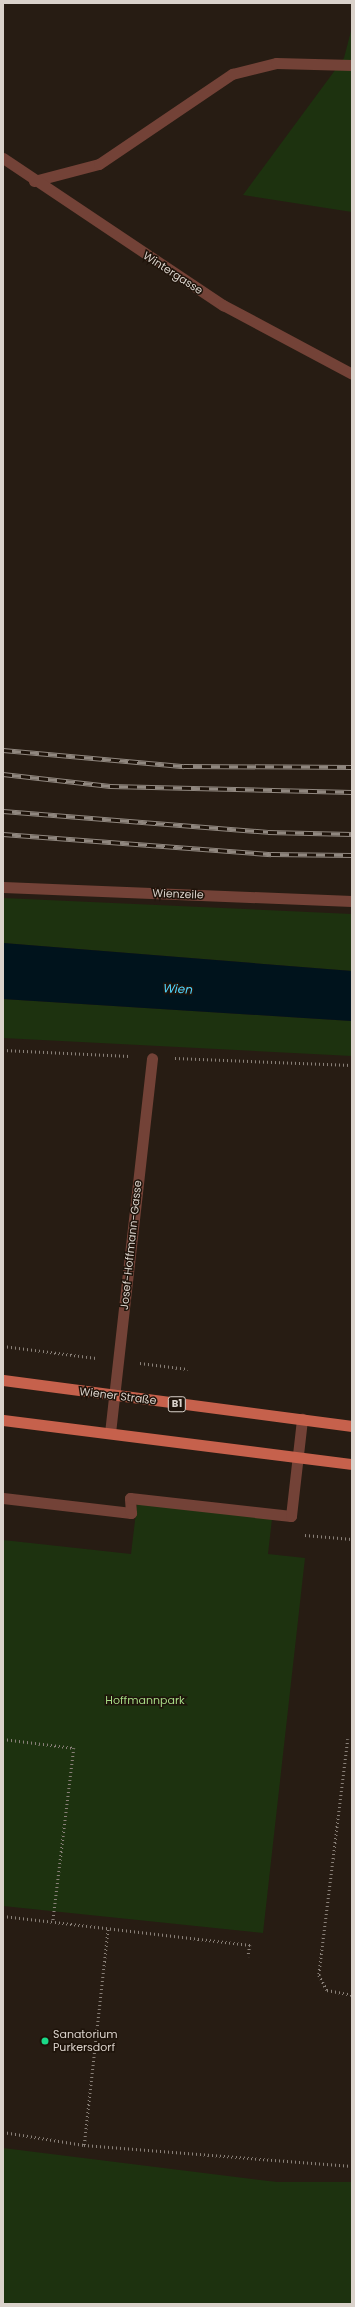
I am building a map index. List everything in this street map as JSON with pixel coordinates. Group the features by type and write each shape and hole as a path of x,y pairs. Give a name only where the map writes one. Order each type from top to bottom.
{"main road":[{"name":"Wiener Straße","path":"3,1380 114,1396 352,1426"},
{"path":"3,1420 352,1464"}],"street":[{"path":"34,181 99,164 232,74 276,63 352,65"},
{"name":"Wintergasse","path":"3,158 34,181 222,305 352,374"},
{"name":"Wienzeile","path":"3,887 352,901"},
{"name":"Josef-Hoffmann-Gasse","path":"110,1433 152,1058"},
{"path":"3,1498 131,1513 130,1498 291,1516 302,1419"}],"path":[{"path":"3,1050 152,1058 352,1065"},
{"path":"291,1516 289,1533 352,1539"},
{"path":"348,1739 320,1974 327,1990 352,1995"},
{"path":"3,1740 74,1748 53,1922"},
{"path":"3,1916 250,1945 248,1957"},
{"path":"84,2145 108,1928"},
{"path":"3,2132 84,2145 352,2166"}],"green space":[{"path":"352,27 352,212 243,195 344,58"},
{"path":"3,898 352,914 352,971 3,943"},
{"path":"3,999 352,1021 352,1056 3,1038"},
{"name":"Hoffmannpark","path":"137,1504 272,1519 268,1554 305,1558 263,1933 3,1906 3,1540 131,1554"},
{"path":"3,2148 277,2182 352,2182 352,2304 3,2304"}],"water":[{"name":"Wien","path":"3,943 352,971 352,1021 3,999"}],"railway":[{"path":"3,750 184,766 352,767"},
{"path":"3,774 110,786 352,792"},
{"path":"3,811 268,832 352,834"},
{"path":"3,834 271,854 352,855"}],"place":[{"name":"Sanatorium Purkersdorf","path":"45,2041"}]}
